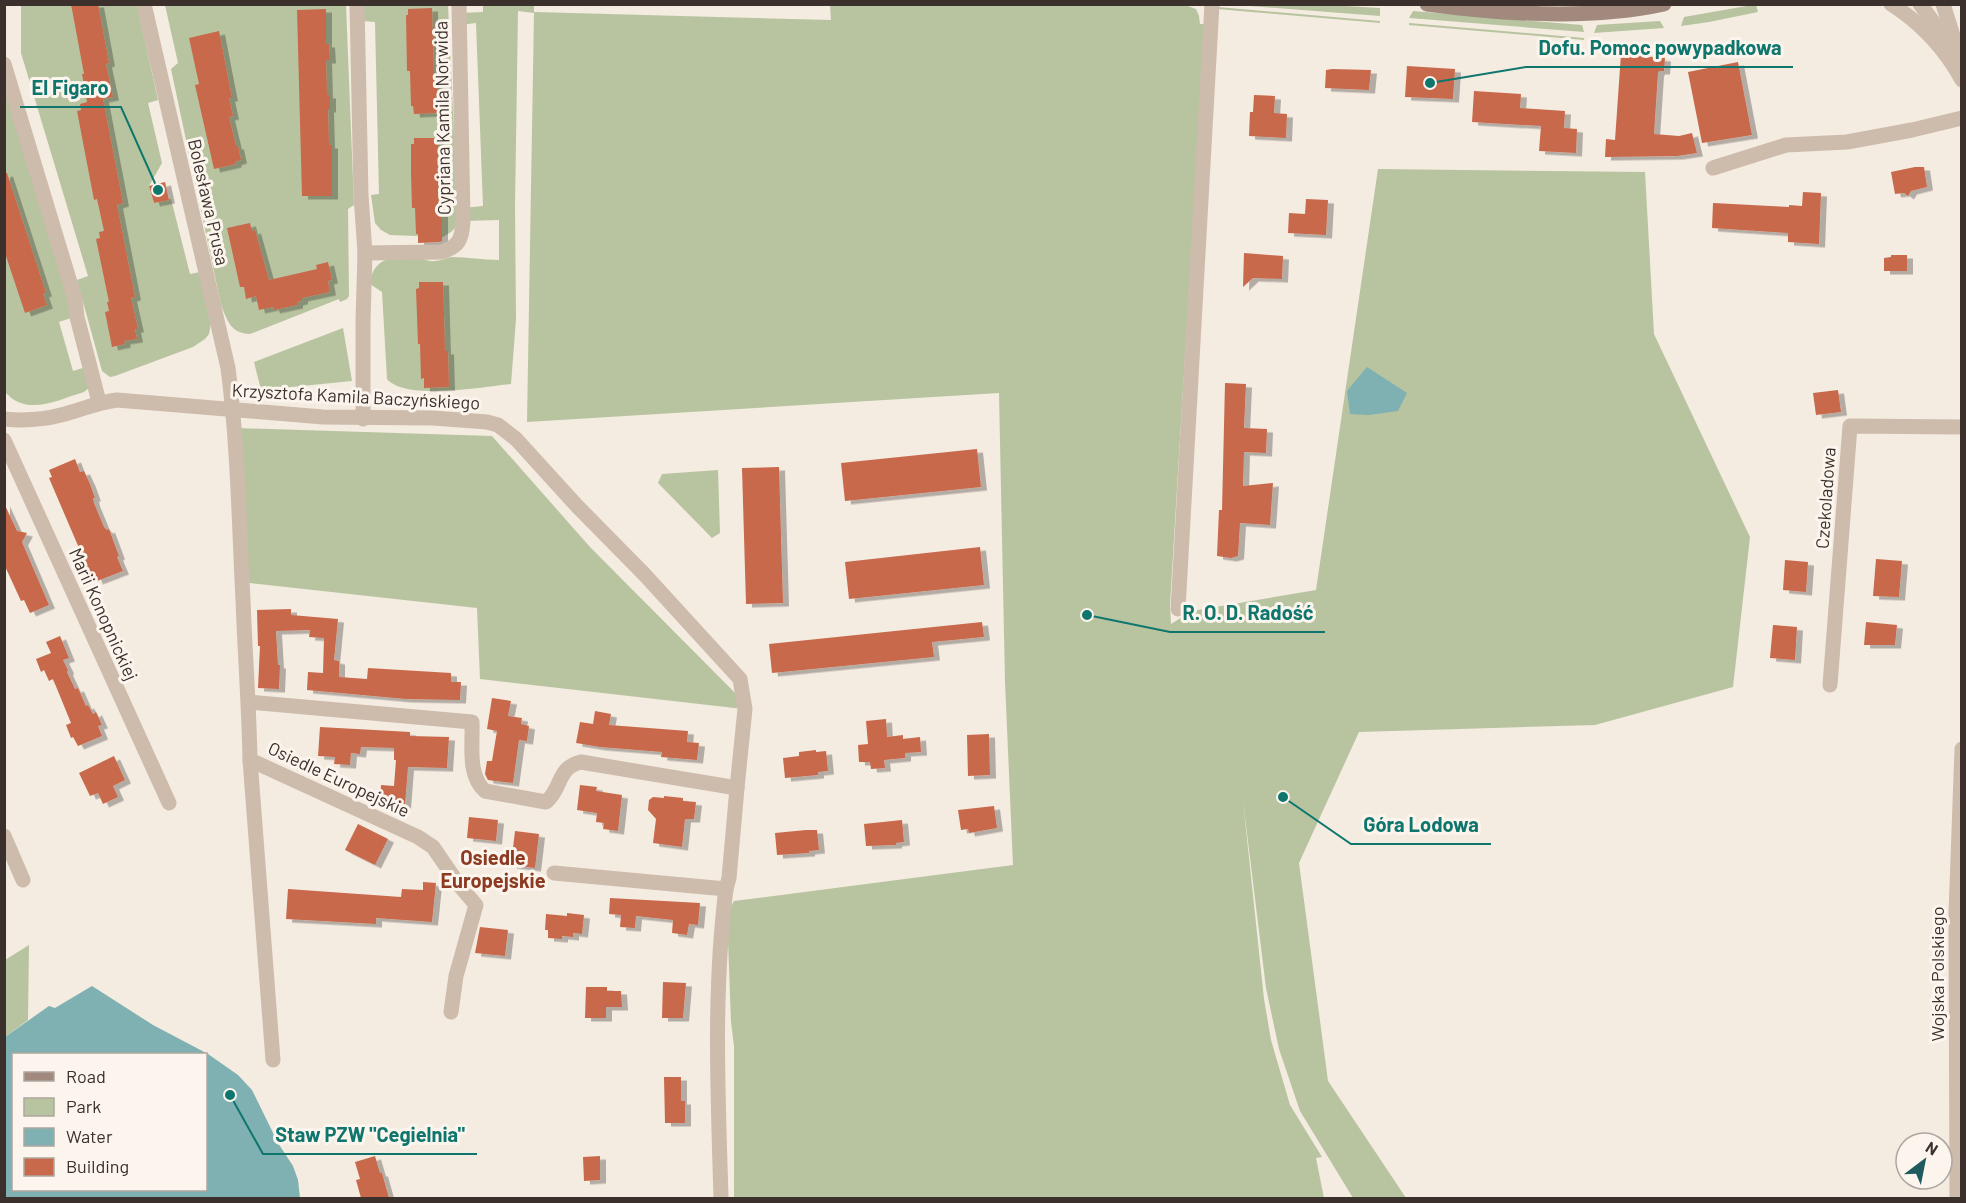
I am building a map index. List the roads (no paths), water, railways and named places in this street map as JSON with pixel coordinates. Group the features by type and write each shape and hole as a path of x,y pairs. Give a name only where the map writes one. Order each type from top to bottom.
{"main road":[{"path":"1427,4 1538,14 1607,12 1664,4"}],"street":[{"name":"Bolesława Prusa","path":"144,4 228,368 234,409"},
{"path":"357,4 361,195 365,253 363,419"},
{"name":"Cypriana Kamila Norwida","path":"365,253 441,252 452,249 458,243 463,230 459,4"},
{"path":"1178,609 1212,4"},
{"path":"1892,4 1913,19 1957,60"},
{"path":"1920,4 1957,60"},
{"path":"1943,4 1962,80"},
{"path":"4,64 75,299 99,402"},
{"path":"1713,168 1786,145 1847,142 1962,118"},
{"name":"Krzysztofa Kamila Baczyńskiego","path":"4,419 25,421 62,415 99,402 117,400 363,419 432,418 487,422 498,425 516,439 570,499 652,583 740,679 746,709 729,878 720,940 717,1049 721,1198"},
{"name":"Osiedle Europejskie","path":"234,409 250,760 418,837 433,847 476,905 456,976 452,1012"},
{"name":"Czekoladowa","path":"1830,685 1850,426 1962,427"},
{"name":"Marii Konopnickiej","path":"4,440 169,803"},
{"path":"249,702 472,722 474,774 478,784 485,791 516,797 546,802 552,797 564,770 572,764 581,762 737,788"},
{"name":"Wojska Polskiego","path":"1957,1198 1956,914 1962,749"},
{"path":"250,760 273,1060"},
{"path":"4,836 23,880"},
{"path":"554,873 726,889"}],"water":[{"path":"1367,367 1407,393 1398,411 1369,415 1350,414 1347,391"},
{"path":"92,986 153,1025 206,1053 12,1053 12,1191 207,1191 207,1053 238,1075 252,1090 278,1143 293,1166 298,1180 300,1198 5,1198 5,1037 49,1006 55,1008"}],"place":[{"name":"Dofu. Pomoc powypadkowa","path":"1430,83"},
{"name":"El Figaro","path":"158,190"},
{"name":"R. O. D. Radość","path":"1087,615"},
{"name":"Góra Lodowa","path":"1283,797"},
{"name":"Staw PZW \"Cegielnia\"","path":"230,1095"}],"district":[{"name":"Osiedle Europejskie","path":"493,868"}]}
